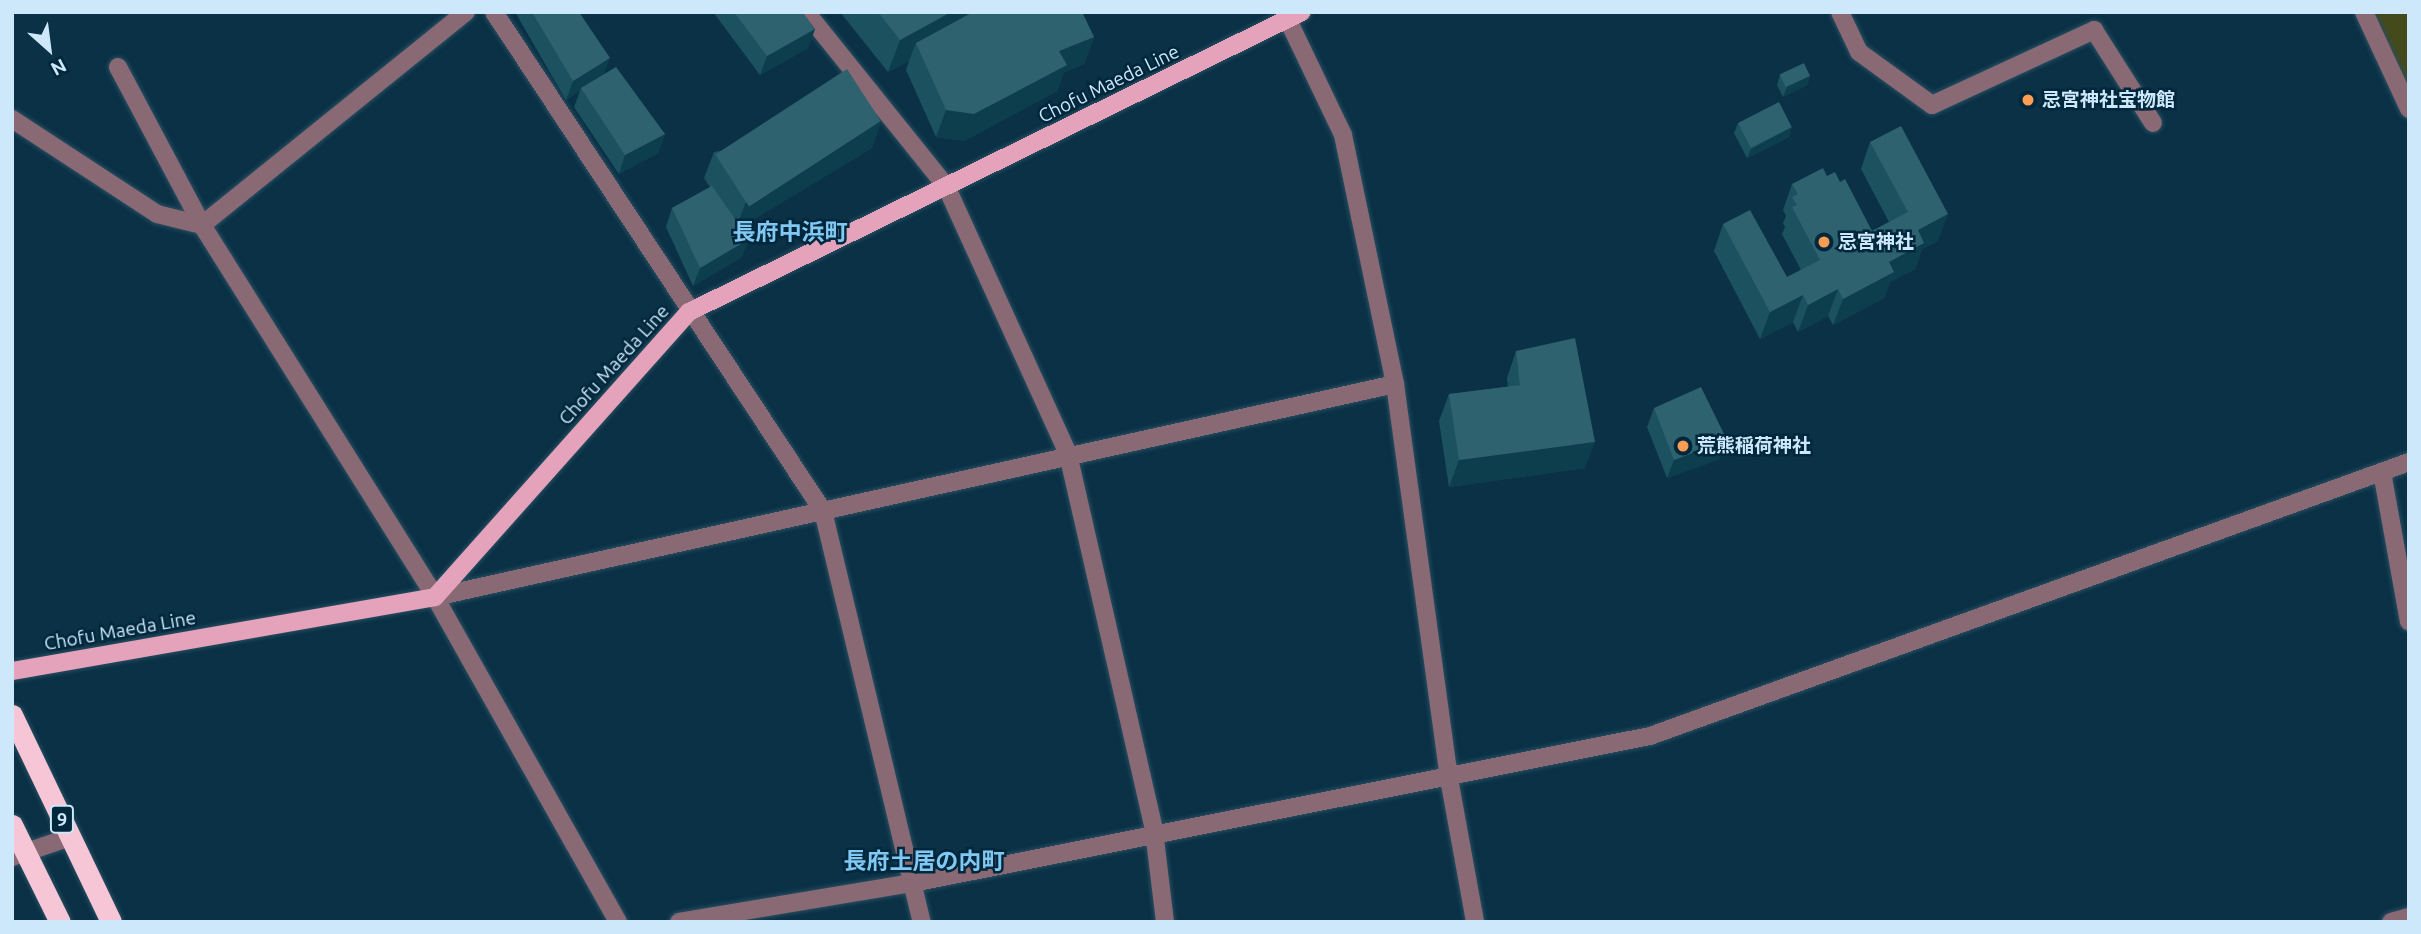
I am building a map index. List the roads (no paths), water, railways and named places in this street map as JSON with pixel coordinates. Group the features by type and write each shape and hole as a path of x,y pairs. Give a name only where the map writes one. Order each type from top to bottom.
{"highway":[{"name":"9","path":"12,715 111,922"},
{"path":"12,825 19,854 60,922"}],"main road":[{"name":"Chofu Maeda Line","path":"12,671 435,597 689,313 1291,15"}],"street":[{"path":"202,225 466,12"},
{"path":"494,12 689,313 823,511 922,922"},
{"path":"806,12 946,186 1068,454 1154,831 1166,922"},
{"path":"1840,12 1859,52 1932,105 2094,30 2153,123"},
{"path":"2364,12 2409,109"},
{"path":"1291,15 1343,135 1395,384 1448,773 1475,922"},
{"path":"118,67 202,225 435,597 618,922"},
{"path":"12,119 157,214 202,225"},
{"path":"435,597 1068,454 1395,384"},
{"path":"679,922 914,883 1154,831 1650,736 2409,462"},
{"path":"2382,472 2409,622"},
{"path":"19,854 71,837"},
{"path":"2391,922 2409,917"}],"place":[{"name":"忌宮神社宝物館","path":"2028,100"},
{"name":"忌宮神社","path":"1824,242"},
{"name":"荒熊稲荷神社","path":"1683,446"}],"district":[{"name":"長府中浜町","path":"790,232"},
{"name":"長府土居の内町","path":"924,861"}]}
